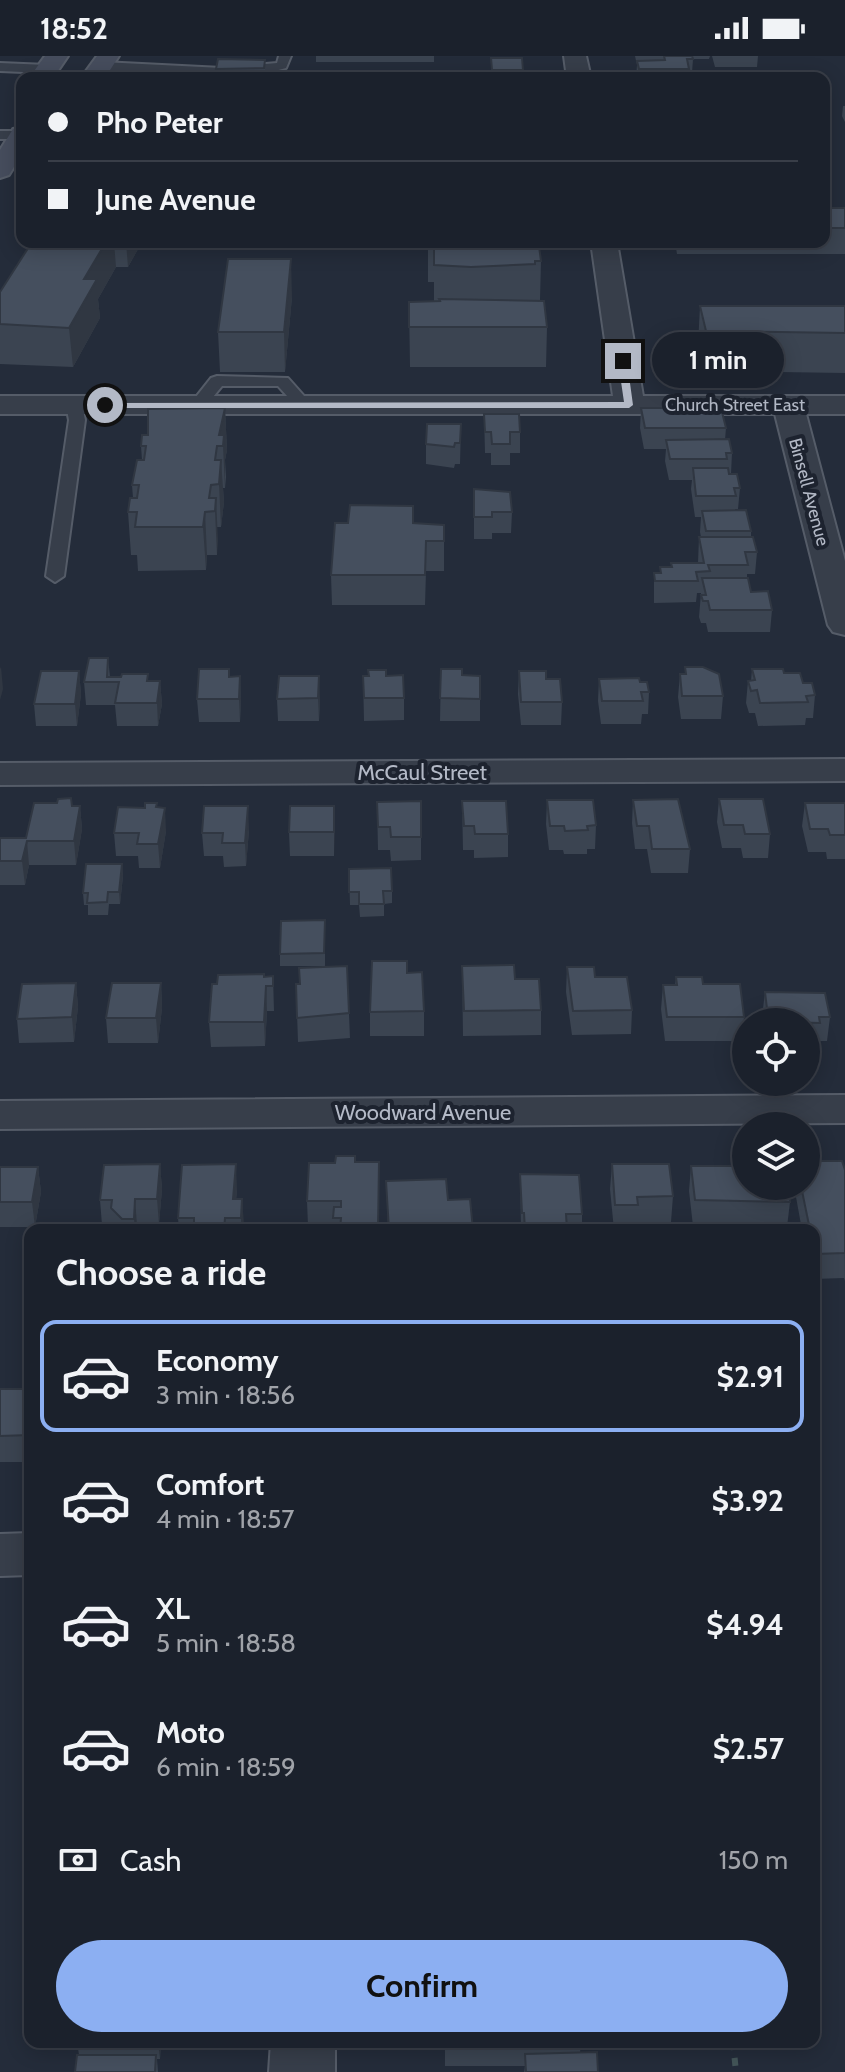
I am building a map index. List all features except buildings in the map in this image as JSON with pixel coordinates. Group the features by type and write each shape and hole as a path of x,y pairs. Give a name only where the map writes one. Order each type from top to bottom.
{"street":[{"path":"605,248 629,405"},
{"name":"Church Street East","path":"0,405 845,405"},
{"name":"Binsell Avenue","path":"788,405 845,625"},
{"name":"McCaul Street","path":"0,774 845,770"},
{"name":"Woodward Avenue","path":"0,1115 845,1109"},
{"path":"0,1555 24,1554"},
{"path":"302,2072 303,2048"}],"lane":[{"path":"167,70 171,56"},
{"path":"101,67 167,70 275,68 282,65 285,56"},
{"path":"0,67 48,68"},
{"path":"55,576 77,420 74,405"}],"path":[{"path":"734,2048 736,2072"}],"route":[{"path":"105,405 629,405 623,361"}]}
